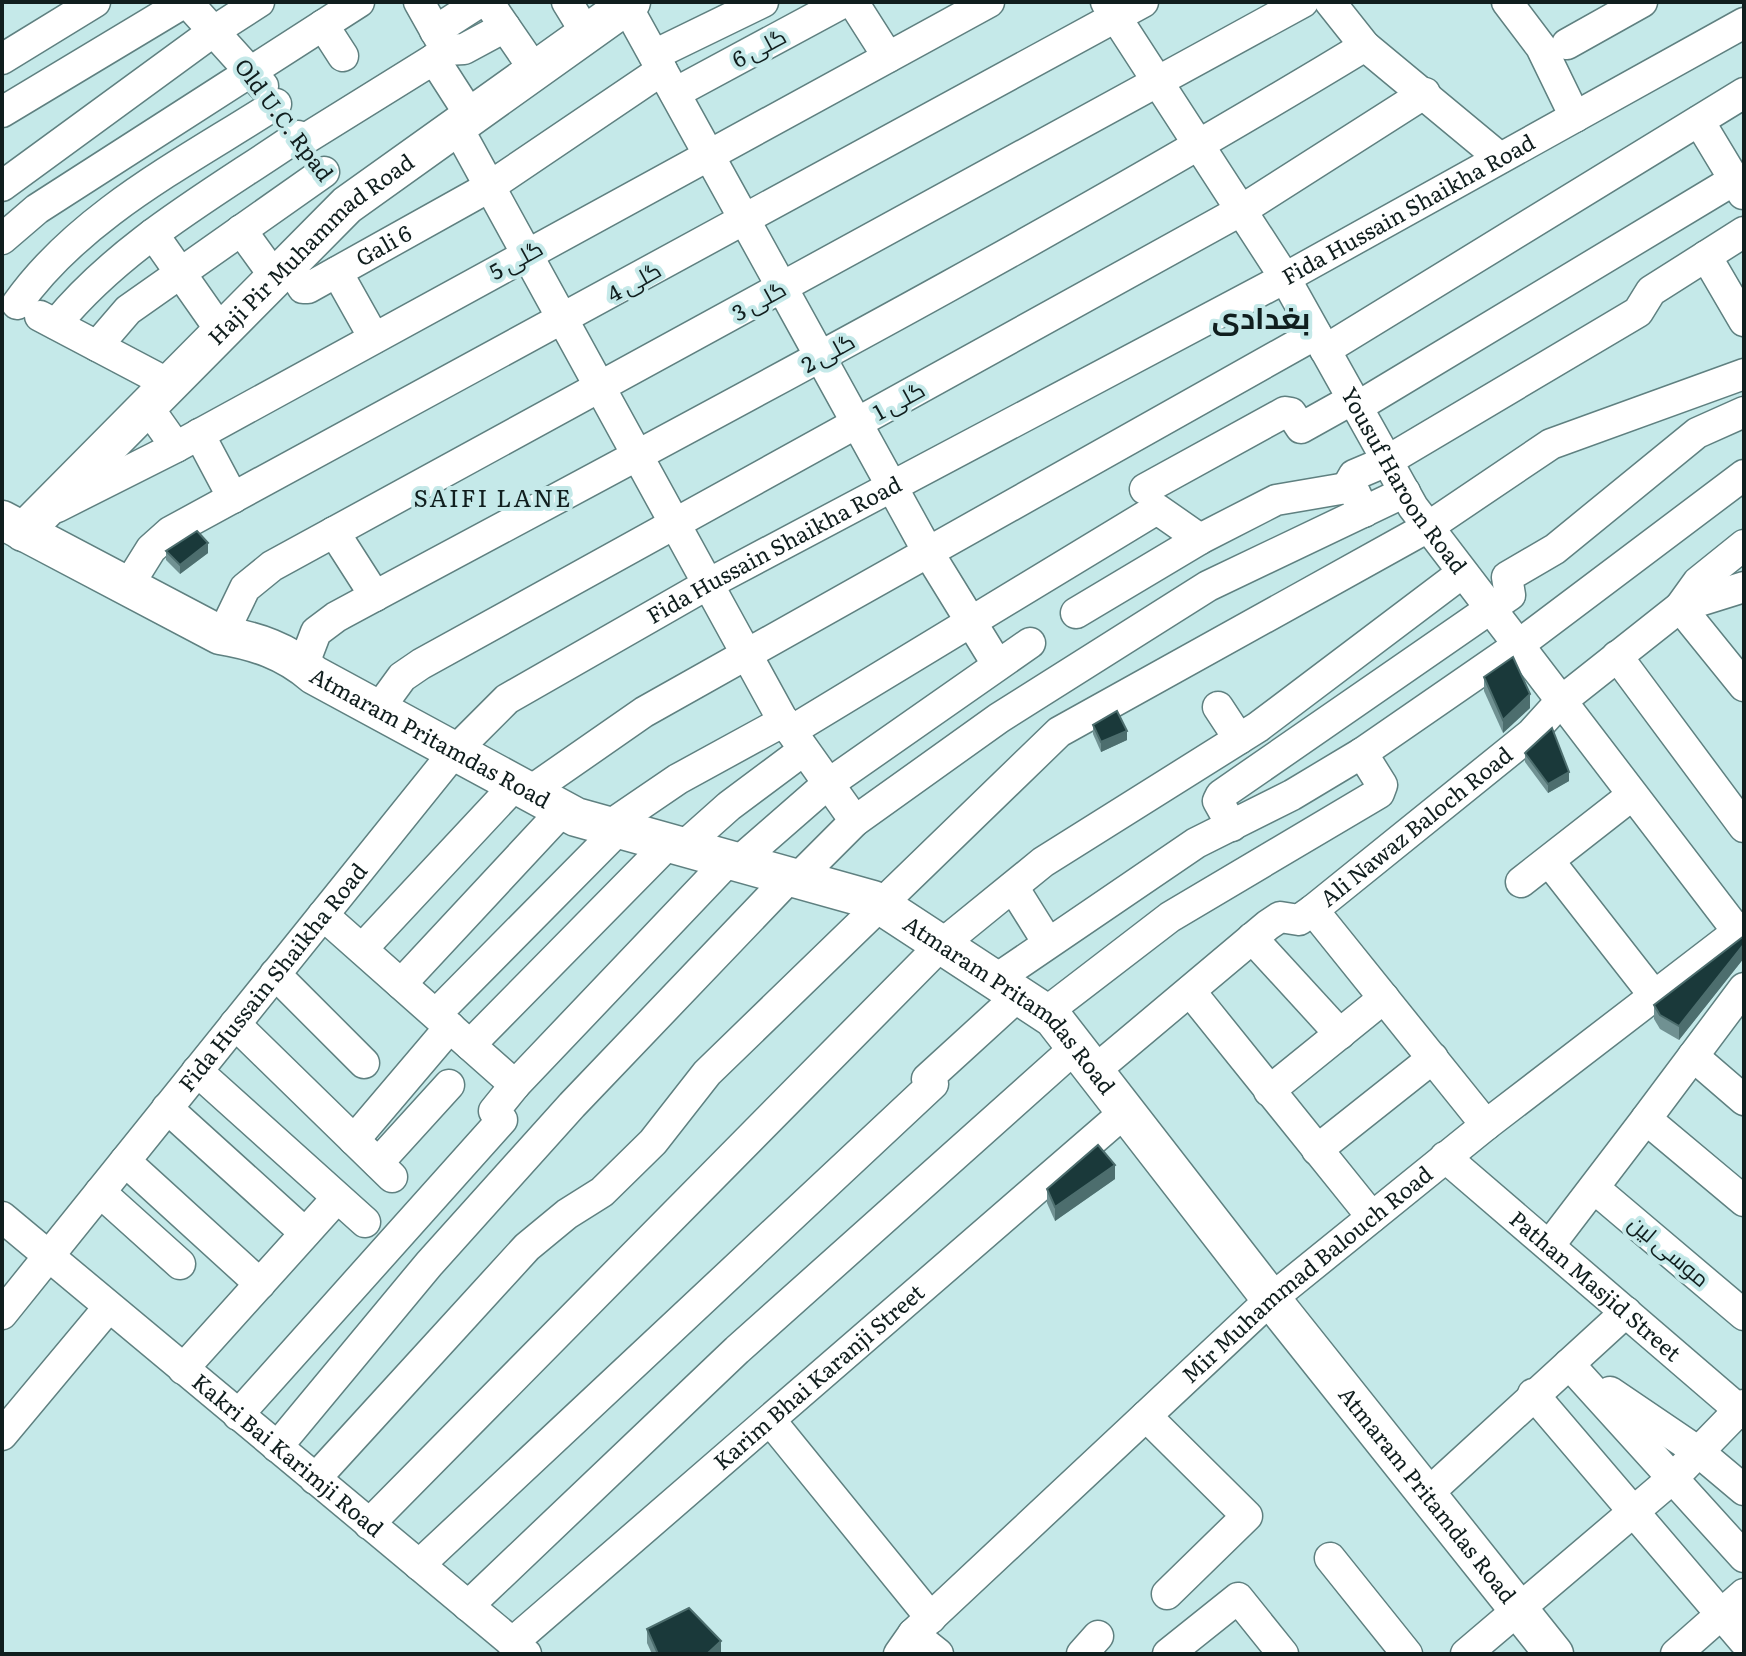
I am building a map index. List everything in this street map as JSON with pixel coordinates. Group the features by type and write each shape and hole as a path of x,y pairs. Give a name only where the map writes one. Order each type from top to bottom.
{"main road":[{"name":"Haji Pir Muhammad Road","path":"21,518 158,395 347,205 534,69 576,18 624,5"},
{"name":"Atmaram Pritamdas Road","path":"21,518 136,573 241,629 378,710 563,810 879,904 1020,996 1085,1060 1554,1654"},
{"name":"Atmaram Pritamdas Road","path":"21,518 220,635 241,629"}],"street":[{"path":"2,59 95,2"},
{"path":"2,112 186,2"},
{"name":"Old U.C. Rpad","path":"186,2 252,73 347,205"},
{"path":"2,186 214,31 259,2"},
{"path":"2,239 37,209 359,2"},
{"path":"419,2 439,47 489,187 746,654 793,734 855,821"},
{"path":"56,324 86,288 153,234 439,47 480,2"},
{"path":"488,2 534,69"},
{"path":"664,73 763,2"},
{"name":"گلی 6","path":"664,73 844,2"},
{"path":"853,2 888,57"},
{"name":"گلی 5","path":"21,518 187,440 989,2"},
{"name":"گلی 4","path":"136,573 151,549 170,532 746,220 1111,10 1143,2"},
{"name":"گلی 3","path":"241,629 245,588 272,566 1303,2"},
{"path":"1507,2 1541,47 1575,117"},
{"path":"1567,44 1642,2"},
{"path":"1735,2 1744,15"},
{"path":"1336,4 1365,46 1500,158"},
{"path":"624,5 710,154 928,552 997,664"},
{"name":"Yousuf Haroon Road","path":"1111,10 1285,278 1387,461 1428,527 1631,796 1741,929"},
{"name":"Fida Hussain Shaikha Road","path":"3,1309 455,751 507,699 708,584 1285,278 1744,23"},
{"path":"323,25 343,56"},
{"path":"439,47 464,49 505,27"},
{"name":"گلی 2","path":"303,666 316,632 336,617 822,357 1199,147 1365,46"},
{"name":"Gali 6","path":"282,270 303,288 337,272 489,187 664,73"},
{"name":"گلی 1","path":"378,710 402,677 421,664 1240,211 1425,93"},
{"path":"362,949 523,788 644,712 1227,385 1320,342 1744,93"},
{"path":"233,498 187,440 158,395 97,346 10,300 112,210 276,104"},
{"path":"354,1140 452,1029 614,827 678,779 793,734 972,621 1253,430 1289,411 1303,428 1355,403 1625,245 1739,188 1699,121"},
{"path":"97,346 128,310 324,172"},
{"path":"241,230 282,270"},
{"path":"1358,499 1354,475 1387,461 1638,312 1651,291 1744,232"},
{"path":"153,234 221,331"},
{"path":"1625,245 1651,291"},
{"path":"1706,256 1744,321"},
{"path":"337,272 374,338"},
{"path":"315,1479 527,1247 567,1214 602,1192 653,1142 707,1073 1059,732 1428,527 1551,444 1744,374"},
{"path":"1227,385 1253,430"},
{"path":"1687,395 1706,429"},
{"path":"1648,410 1671,454"},
{"path":"1232,826 1218,801 1221,795 1490,610 1510,595 1507,577 1555,549 1706,429 1744,412"},
{"path":"1119,445 1151,499 1193,543 1208,586"},
{"path":"1020,996 1048,943 1196,843 1292,795 1362,753 1517,646 1744,475"},
{"path":"1076,613 1193,543 1276,500 1358,499 1405,492"},
{"path":"277,1447 429,1264 572,1105 794,878 855,821 999,718 1208,586 1358,499"},
{"path":"334,532 375,596"},
{"path":"1744,545 1698,582 1680,607 1744,686"},
{"path":"369,1524 941,945 1043,862 1239,739 1462,573"},
{"name":"Ali Nawaz Baloch Road","path":"468,1606 737,1350 1085,1060 1190,991 1280,917 1299,920 1313,910 1531,734 1560,702 1680,607 1744,587"},
{"path":"238,1415 502,1120 494,1111 515,1085 734,861 828,784 1030,643"},
{"path":"1617,656 1744,827"},
{"path":"1218,707 1239,739"},
{"path":"452,1029 676,845 729,806 793,734"},
{"path":"419,1565 933,1084 927,1079 1020,996 1170,917 1383,790 1362,753"},
{"path":"1292,795 1313,833"},
{"path":"1521,882 1631,796"},
{"path":"401,984 563,810"},
{"path":"1549,861 1653,994"},
{"path":"1013,887 1048,943"},
{"path":"1313,910 1486,1125"},
{"path":"323,915 515,1085"},
{"name":"Mir Muhammad Balouch Road","path":"914,1635 1271,1299 1445,1157 1741,929"},
{"path":"1252,938 1340,1034"},
{"path":"275,974 364,1063"},
{"path":"1549,1246 1744,988"},
{"path":"1190,991 1372,1217"},
{"path":"1269,1091 1384,998"},
{"path":"235,1024 385,1170 449,1085"},
{"path":"1693,1056 1744,1100"},
{"path":"1317,1150 1433,1058"},
{"path":"197,1071 365,1222"},
{"path":"167,1108 305,1233"},
{"name":"Karim Bhai Karanji Street","path":"519,1648 770,1420 1125,1112"},
{"path":"1646,1119 1744,1201"},
{"name":"Pathan Masjid Street","path":"1445,1157 1742,1410"},
{"path":"125,1161 260,1284"},
{"name":"موسی لین","path":"1594,1188 1744,1315"},
{"path":"100,1192 180,1264"},
{"path":"183,1369 337,1198"},
{"name":"Kakri Bai Karimji Road","path":"2,1217 519,1648"},
{"path":"2,1435 108,1308"},
{"path":"1426,1495 1626,1312"},
{"path":"1569,1364 1700,1453 1744,1490"},
{"path":"1569,1364 1744,1557"},
{"path":"1533,1394 1744,1641"},
{"path":"1466,1654 1673,1478 1742,1410"},
{"path":"1146,1416 1247,1516 1167,1594"},
{"path":"770,1420 914,1635 938,1654"},
{"path":"1330,1558 1407,1654"},
{"path":"1676,1654 1744,1594"},
{"path":"1168,1654 1238,1598 1283,1654"}],"building":[{"path":"197,531 208,543 180,565 166,551"},
{"path":"1513,657 1530,694 1503,720 1484,677"},
{"path":"1117,711 1127,731 1101,742 1093,725"},
{"path":"1552,728 1569,772 1548,784 1525,753"},
{"path":"1744,936 1744,944 1679,1026 1660,1015 1654,1005"},
{"path":"1098,1145 1115,1165 1055,1207 1047,1189"},
{"path":"689,1608 721,1641 707,1654 658,1654 647,1629"}],"district":[{"name":"بغدادی","path":"1261,319"},
{"name":"SAIFI LANE","path":"493,499"}]}
